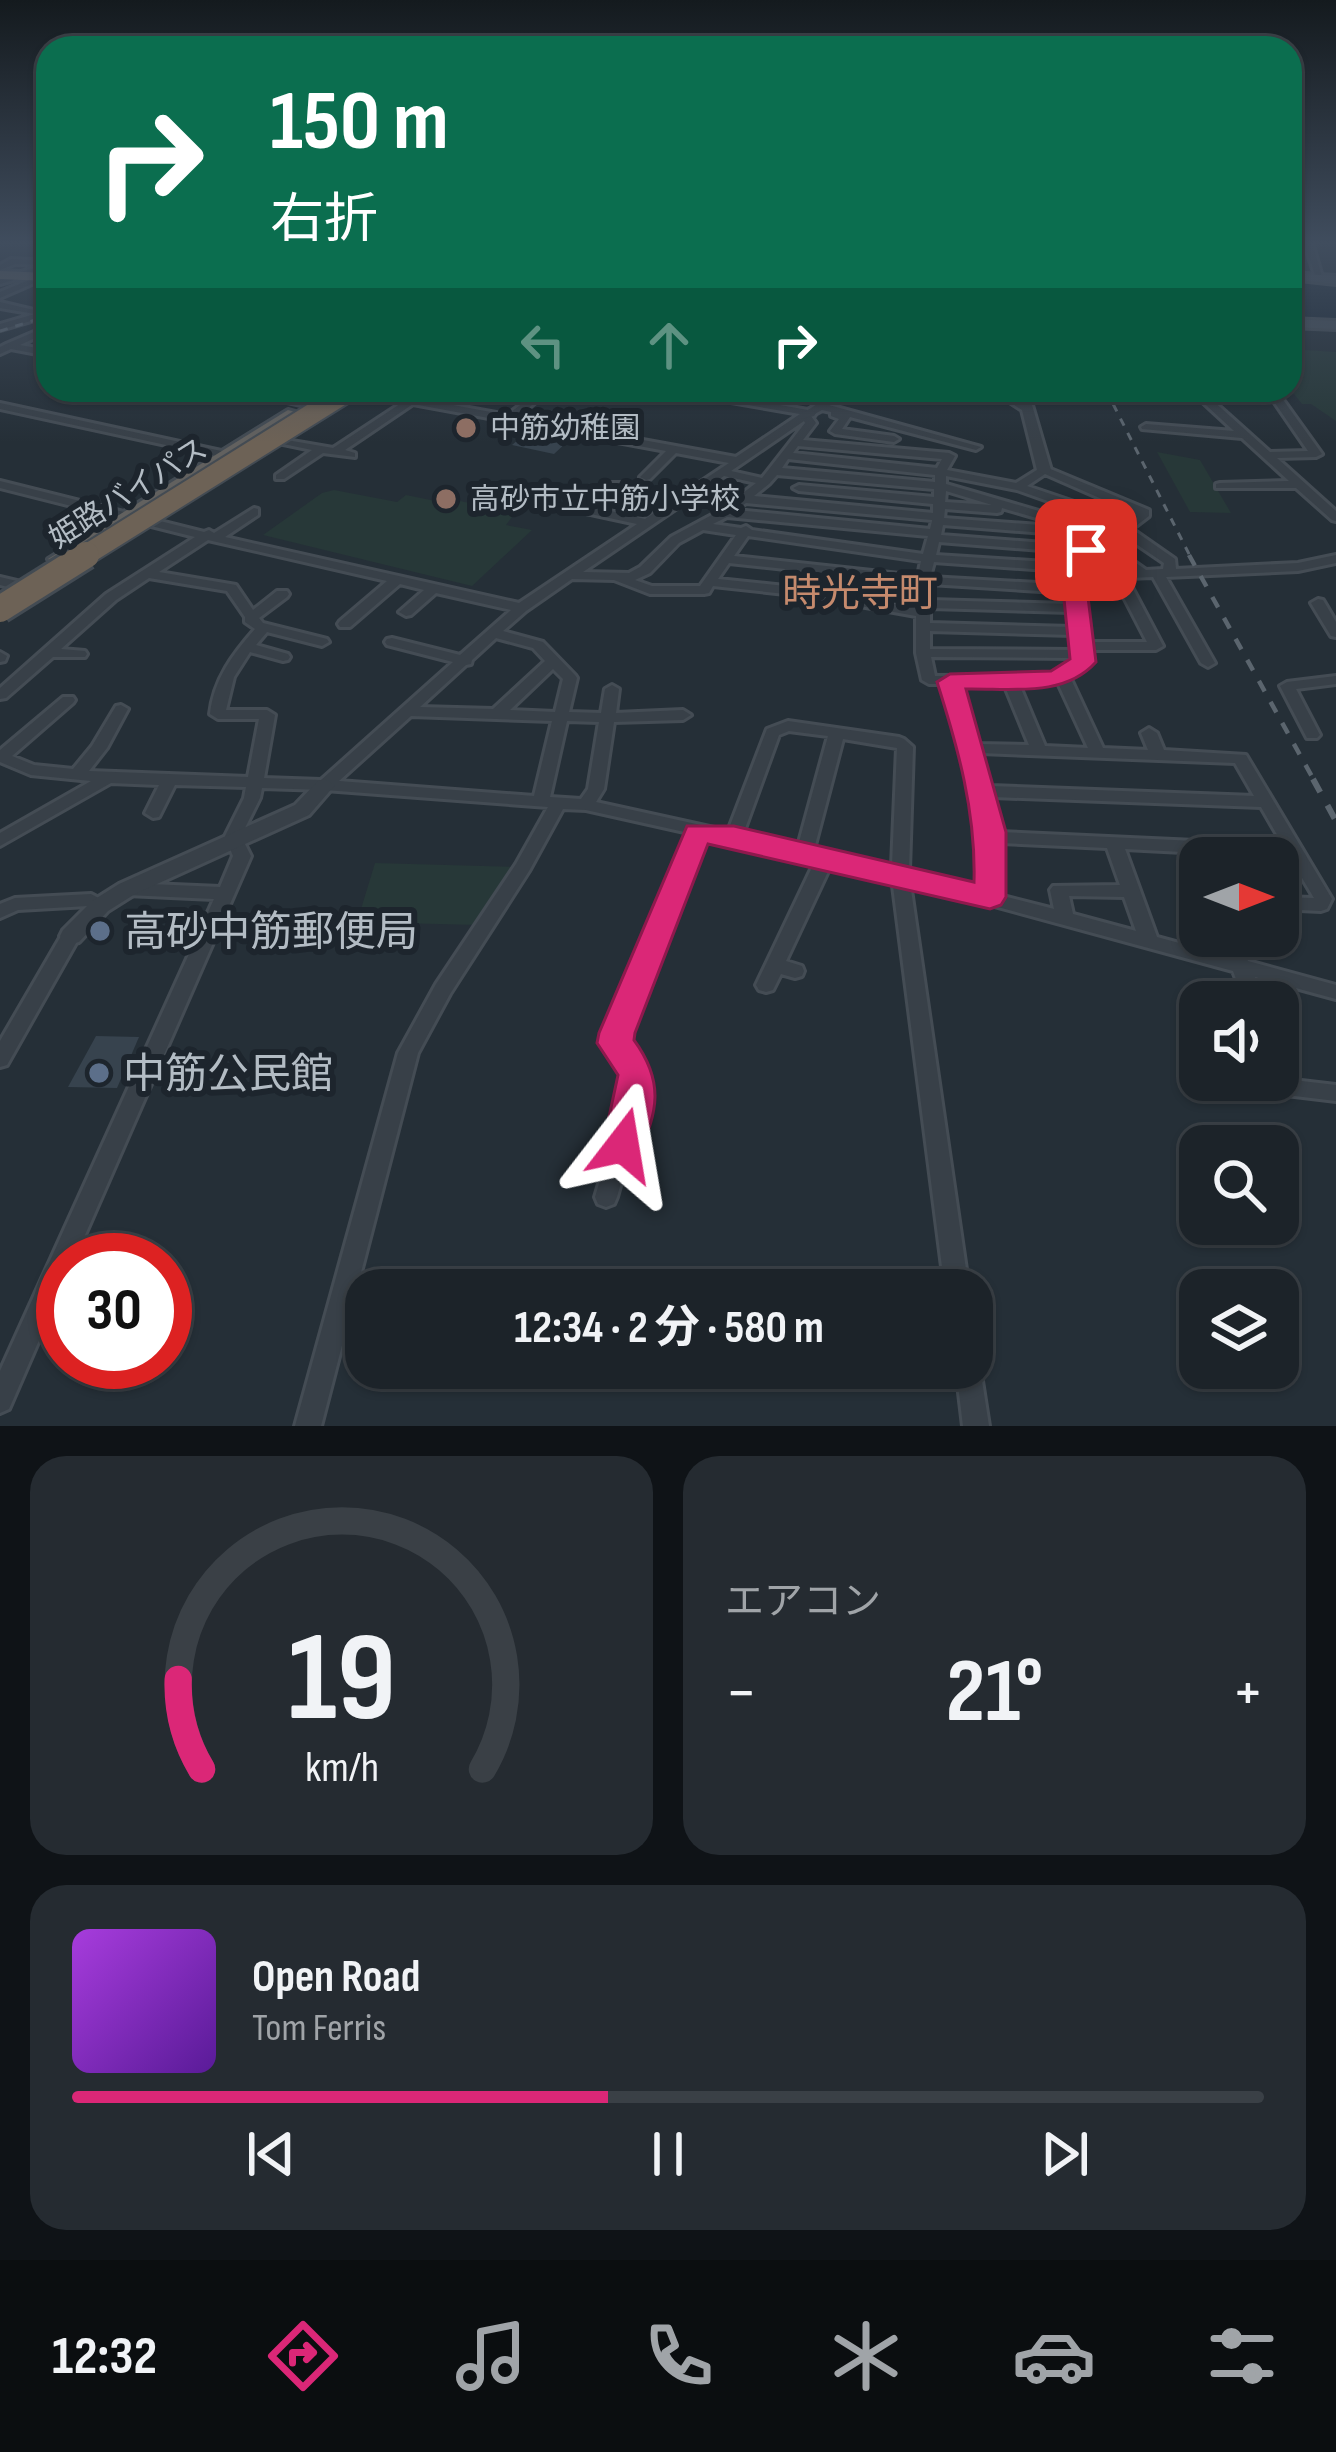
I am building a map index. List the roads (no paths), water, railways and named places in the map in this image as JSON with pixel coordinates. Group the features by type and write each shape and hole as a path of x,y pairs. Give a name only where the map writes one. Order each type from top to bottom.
{"highway":[{"name":"姫路バイパス","path":"4,588 312,402"},
{"path":"0,608 226,455 313,402"},
{"path":"4,588 334,402"},
{"name":"姫路バイパス","path":"0,608 335,402"}],"main road":[{"path":"1302,324 1336,325"}],"street":[{"path":"6,309 36,315"},
{"path":"0,327 36,320"},
{"path":"3,344 36,324"},
{"path":"3,344 36,351"},
{"path":"300,402 310,404"},
{"path":"335,452 409,402"},
{"path":"423,402 738,461"},
{"path":"509,418 530,402"},
{"path":"755,402 845,418 835,431 894,440"},
{"path":"4,1047 71,936 100,906 302,810 521,608 826,402"},
{"path":"1018,402 1028,408 1044,470"},
{"path":"1208,402 1336,517"},
{"path":"1279,402 1316,454"},
{"path":"0,406 226,455"},
{"path":"567,575 632,578 646,570 675,540 745,499 812,423 812,411"},
{"path":"812,411 978,452 967,475 938,509"},
{"path":"1147,428 1245,435"},
{"path":"273,439 352,455"},
{"path":"796,442 949,456 923,580 923,652 929,680 1061,676 1083,662 1077,577 1087,540 1100,516"},
{"path":"280,477 321,449"},
{"path":"646,476 664,466 674,449"},
{"path":"787,455 938,509"},
{"path":"1268,455 1336,457"},
{"path":"1018,487 1044,470"},
{"path":"1044,470 1145,513 1124,529"},
{"path":"722,472 802,473 938,509 1087,540"},
{"path":"793,503 802,473"},
{"path":"967,475 1100,516 1172,562 1155,573"},
{"path":"0,484 521,608"},
{"path":"1220,486 1299,484"},
{"path":"616,485 590,510 646,523"},
{"path":"799,488 938,509"},
{"path":"745,499 938,509"},
{"path":"725,513 1024,509 1155,573 1208,663"},
{"path":"1,695 64,634 147,574 254,512"},
{"path":"618,577 635,588 704,590 744,535 752,516"},
{"path":"699,525 744,535 1077,577"},
{"path":"727,559 923,580 1298,567 1336,559"},
{"path":"147,574 231,588 257,623 322,642"},
{"path":"923,652 1080,644 1156,646 1119,574"},
{"path":"356,619 398,579"},
{"path":"710,582 804,592 1080,644"},
{"path":"406,612 434,587"},
{"path":"0,1400 242,856 233,836 247,814 267,715 218,714 224,679 257,623 282,594"},
{"path":"1318,603 1336,633"},
{"path":"922,615 1076,608"},
{"path":"308,1426 408,1052 522,873 550,802 557,716 569,679 538,645 493,633"},
{"path":"392,642 418,644 466,661"},
{"path":"246,647 284,657"},
{"path":"49,652 80,654"},
{"path":"498,713 551,663"},
{"path":"1061,676 1098,753"},
{"path":"1010,680 1039,751"},
{"path":"1312,735 1287,686 1336,680"},
{"path":"950,682 972,748 991,837 990,897"},
{"path":"586,805 596,789 612,689"},
{"path":"68,700 1,757 31,770 108,778 325,784 586,805 900,874 1336,992"},
{"path":"78,773 121,709"},
{"path":"410,711 607,718 683,715"},
{"path":"734,836 772,732 788,726 899,742 905,747 900,874 954,1269"},
{"path":"805,854 837,733"},
{"path":"1149,733 1158,755"},
{"path":"972,748 1240,758 1287,837"},
{"path":"0,840 108,778"},
{"path":"153,813 170,779"},
{"path":"982,791 1266,802"},
{"path":"606,1197 638,1090 637,1072 616,1043 617,1033 698,833"},
{"path":"991,837 1179,846"},
{"path":"1114,843 1149,941"},
{"path":"766,985 785,968 825,858"},
{"path":"1299,858 1323,898 1321,905 1299,904"},
{"path":"127,890 225,893"},
{"path":"1066,920 1059,890 1131,891"},
{"path":"0,912 15,904 91,900 100,906"},
{"path":"1239,957 1248,981"},
{"path":"1299,1090 1336,1094"},
{"path":"971,1389 976,1426"}],"water":[{"path":"1302,309 1336,309 1336,322 1302,321"}],"railway":[{"path":"0,331 36,320"},
{"path":"1112,402 1191,558"},
{"path":"1189,555 1315,782"},
{"path":"1313,779 1336,821"}],"place":[{"name":"中筋幼稚園","path":"466,428"},
{"name":"高砂市立中筋小学校","path":"446,499"},
{"name":"高砂中筋郵便局","path":"100,931"},
{"name":"中筋公民館","path":"99,1073"}],"district":[{"name":"時光寺町","path":"860,592"}]}
